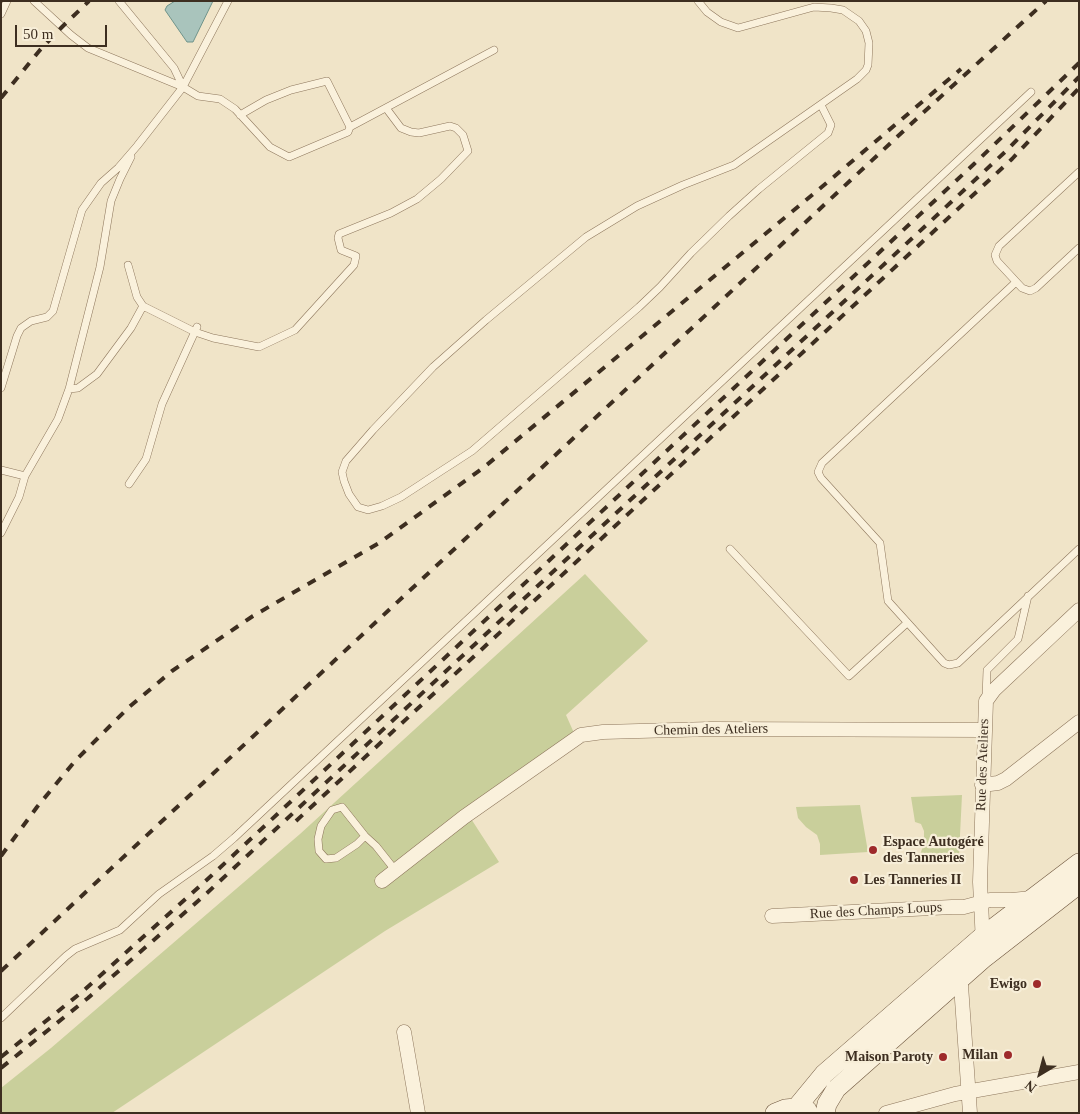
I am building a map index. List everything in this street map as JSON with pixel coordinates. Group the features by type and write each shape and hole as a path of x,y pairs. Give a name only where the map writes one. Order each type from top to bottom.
{"main road":[{"path":"825,1113 827,1104 836,1089 969,962 982,936 1079,863"},
{"path":"775,1113 785,1109 804,1110 824,1074 969,962 1079,884"}],"street":[{"name":"Rue des Ateliers","path":"982,936 980,902 982,784 986,701 994,690 1079,610"},
{"path":"982,784 998,783 1006,779 1079,722"},
{"name":"Chemin des Ateliers","path":"382,881 464,818 581,735 603,732 711,729 984,730"},
{"name":"Rue des Champs Loups","path":"772,916 952,908 980,902 1032,898"},
{"path":"969,962 968,1092 970,1113"},
{"path":"404,1032 418,1113"},
{"path":"886,1113 968,1092 1079,1072"}],"lane":[{"path":"1,14 8,1"},
{"path":"34,1 71,36 88,48 182,87 198,96 220,99 235,109 270,147 289,158 348,132 350,127 494,50"},
{"path":"119,1 174,68 182,87"},
{"path":"1,388 16,336 21,328 31,321 47,318 53,311 82,210 101,183 118,168 137,146 182,87 228,1"},
{"path":"698,1 707,12 721,22 738,28 814,7 843,10 863,26 868,35 868,64 862,75 734,165 650,199 609,222 565,253 494,314 433,368 346,461 342,476 356,504 361,509 368,510 382,506 401,497 472,451 639,307 744,202 828,133 831,125 821,105"},
{"path":"240,114 266,100 291,90 327,81 350,127"},
{"path":"1,1018 75,949 120,930 160,894 213,856 234,838 1031,92"},
{"path":"128,265 137,297 143,306 213,338 259,347 295,330 354,265 356,256 341,250 339,234 391,213 417,199 442,179 468,151 463,135 458,129 450,126 411,132 401,128 386,108"},
{"path":"1,533 16,506 25,476 51,433 69,389 100,267 111,201 137,146"},
{"path":"1079,172 996,249 995,258 1024,290 1033,290 1079,248"},
{"path":"1016,282 818,468 821,478 880,543 888,601 944,662 952,665 958,663 1079,549"},
{"path":"69,389 78,388 98,374 131,328 143,306"},
{"path":"129,484 146,460 162,404 196,330"},
{"path":"1,470 25,476"},
{"path":"730,549 849,676 907,623"},
{"path":"986,701 987,670 1018,639 1028,596"},
{"path":"365,836 358,844 336,858 326,859 319,851 318,839 321,826 332,810 342,807 395,870"}],"green space":[{"path":"585,574 648,641 566,715 574,733 466,811 499,862 385,931 112,1113 1,1113 1,1088 51,1048 300,834"},
{"path":"962,795 959,855 920,855 924,843 924,831 921,824 915,822 911,797"},
{"path":"860,805 868,852 820,855 820,844 817,835 798,818 796,807"}],"water":[{"path":"175,1 213,1 193,42 187,42 165,10 167,6"}],"railway":[{"path":"1,98 40,50 89,1"},
{"path":"1,971 925,111 1046,1"},
{"path":"1,1057 82,992 211,876 974,164 1079,63"},
{"path":"1,856 37,807 75,761 128,708 172,671 253,616 379,543 483,468 961,69"},
{"path":"1,1068 88,998 207,893 1005,152 1079,77"},
{"path":"296,821 1012,159 1079,88"}],"place":[{"name":"Espace Autogéré des Tanneries","path":"873,850"},
{"name":"Les Tanneries II","path":"854,880"},
{"name":"Ewigo","path":"1037,984"},
{"name":"Milan","path":"1008,1055"},
{"name":"Maison Paroty","path":"943,1057"}]}
